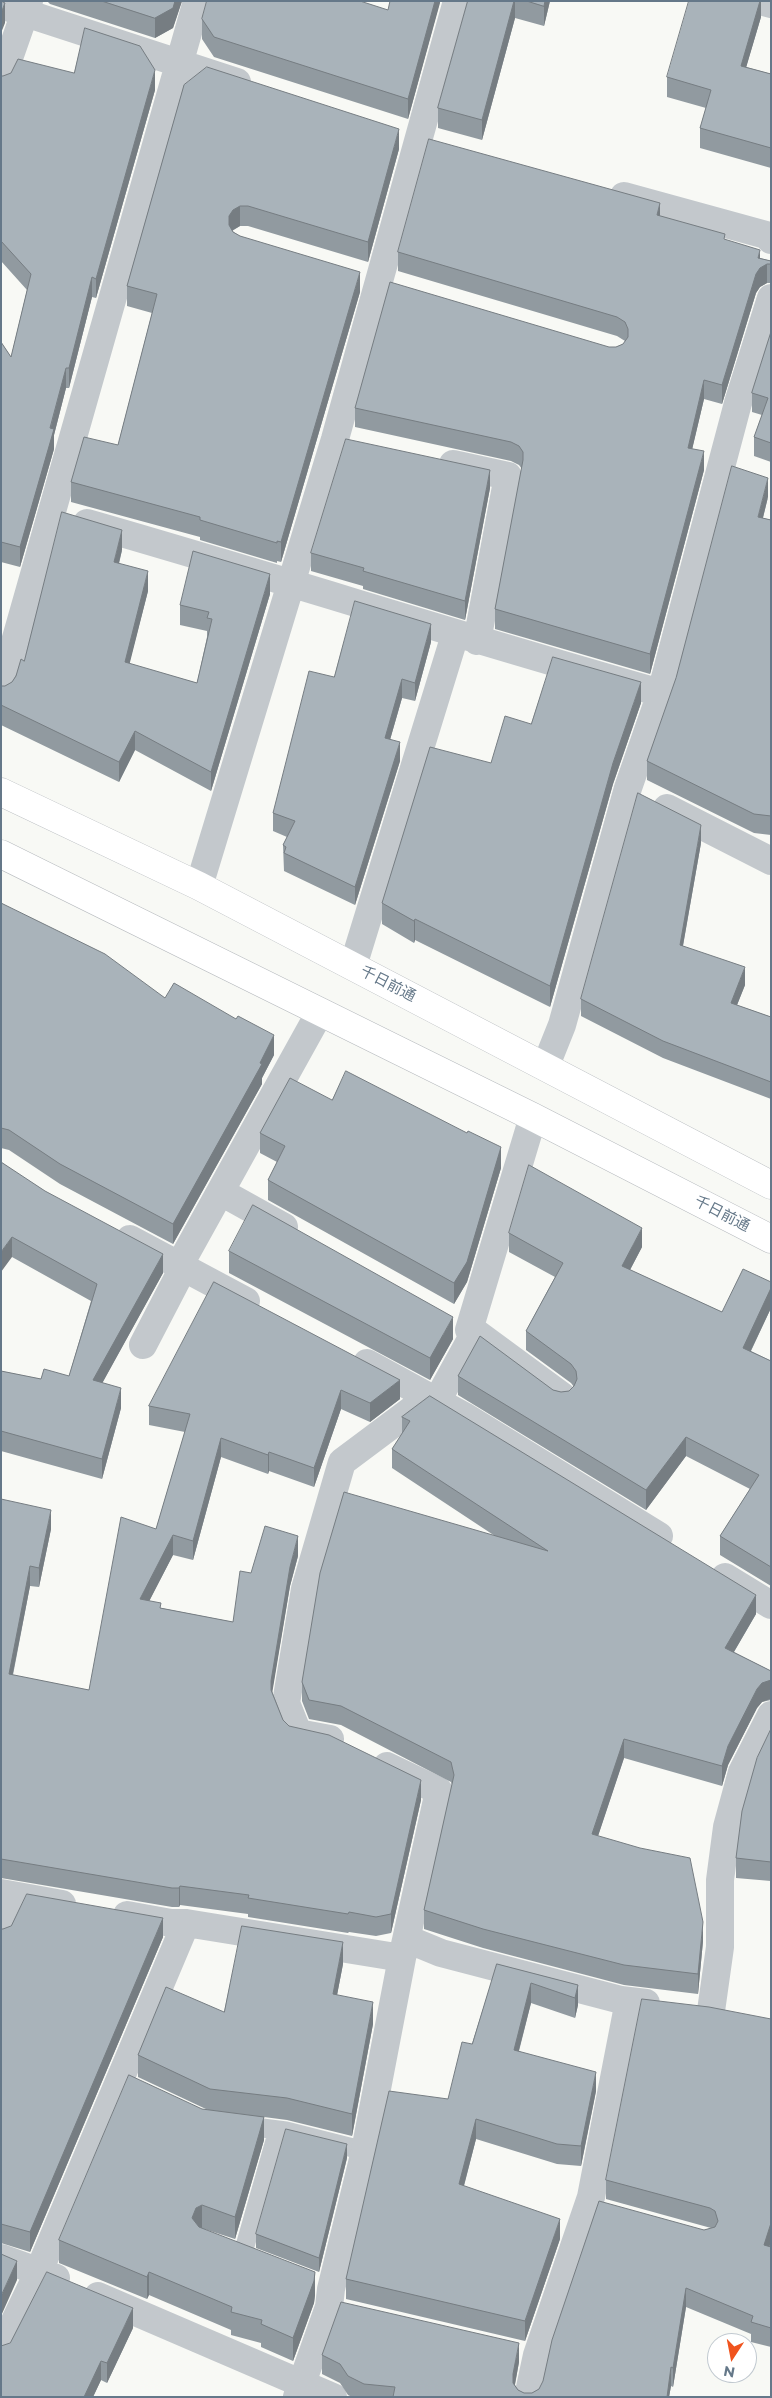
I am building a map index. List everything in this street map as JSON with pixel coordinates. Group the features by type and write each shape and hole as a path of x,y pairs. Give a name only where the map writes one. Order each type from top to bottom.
{"highway":[{"name":"千日前通","path":"1,792 199,886 771,1185"},
{"name":"千日前通","path":"1,854 533,1117 771,1239"}],"street":[{"path":"1,691 197,1"},
{"path":"199,886 335,439 457,1"},
{"path":"760,1 771,4"},
{"path":"1,81 18,6 179,64 262,90"},
{"path":"390,130 446,147"},
{"path":"597,188 766,235 771,240"},
{"path":"352,274 407,290"},
{"path":"546,1066 562,1025 628,788 661,694 734,469 738,403 771,298"},
{"path":"335,439 364,445"},
{"path":"353,966 466,638 508,476 431,460"},
{"path":"52,513 293,582 466,638 661,694"},
{"path":"628,788 771,861"},
{"path":"143,1345 181,1267 320,1012"},
{"path":"300,2389 330,2298 365,2151 404,1949 439,1791 334,1739 298,1733 286,1703 305,1590 342,1462 433,1399 472,1331 533,1117"},
{"path":"221,1192 307,1239"},
{"path":"111,1229 270,1313"},
{"path":"443,1315 472,1331 562,1396"},
{"path":"349,1354 433,1399 680,1549"},
{"path":"704,1564 771,1605"},
{"path":"1,1933 9,1895 171,1923 186,1923 441,1953 629,2001 724,2013 720,1947 720,1880 727,1827 742,1772 771,1716"},
{"path":"1,2350 128,2084 186,1923"},
{"path":"528,2397 527,2353 597,2208 629,2001"},
{"path":"1,2258 39,2271 300,2389 333,2397"}],"lane":[{"path":"225,2124 278,2130 365,2151"},
{"path":"261,2260 235,2250 278,2130"}],"building":[{"path":"1,1 5,3 1,13"},
{"path":"102,1 175,1 173,8 155,18"},
{"path":"207,1 360,1 388,10 390,1 435,1 408,99 214,37 202,19"},
{"path":"468,1 514,1 482,120 438,108"},
{"path":"527,1 545,1 544,6"},
{"path":"689,1 760,1 741,66 771,74 771,148 700,128 711,90 667,77"},
{"path":"85,28 140,46 155,70 96,279 92,277 69,368 66,368 50,428 54,429 20,547 1,542 1,342 11,357 31,274 1,241 1,76 11,73 18,59 74,73"},
{"path":"207,67 399,129 368,242 248,206 240,206 233,210 229,216 229,225 233,232 240,236 360,272 281,542 277,541 277,543 200,520 200,517 71,482 84,437 118,445 157,294 127,286 184,85"},
{"path":"429,139 660,203 657,215 725,234 724,239 760,250 758,258 771,261 771,264 760,268 756,274 722,385 704,380 688,448 704,451 650,654 495,609 523,460 523,452 519,446 511,442 355,408 390,282 609,347 623,344 628,337 628,329 625,322 617,317 398,252"},
{"path":"771,332 771,443 754,437 768,398 752,393"},
{"path":"346,439 490,470 465,601 363,571 364,568 311,553"},
{"path":"732,466 768,478 758,517 771,520 771,816 754,814 647,761 676,678"},
{"path":"62,512 122,530 114,562 148,571 125,662 197,683 212,619 207,618 209,612 180,605 193,551 270,574 211,772 135,731 119,762 1,705 1,686 12,682 16,676 21,659 24,661"},
{"path":"355,601 431,624 415,683 402,679 385,738 400,742 355,887 284,853 286,847 283,845 295,821 273,813 309,671 334,677"},
{"path":"553,657 641,682 613,763 550,986 415,919 414,921 382,903 430,747 491,763 505,716 531,724"},
{"path":"638,793 701,825 680,945 745,967 731,1003 771,1017 771,1082 663,1041 581,999"},
{"path":"1,903 105,954 165,998 174,983 236,1019 238,1016 274,1035 260,1063 262,1064 173,1224 60,1164 9,1130 1,1128"},
{"path":"346,1071 467,1133 468,1131 501,1147 467,1262 454,1283 268,1180 285,1146 260,1133 290,1078 332,1100"},
{"path":"1,1162 45,1191 163,1254 93,1380 121,1388 102,1459 1,1431 1,1371 41,1379 44,1369 69,1376 97,1284 12,1237 1,1252"},
{"path":"529,1165 642,1228 622,1266 722,1312 743,1269 771,1282 771,1288 743,1348 771,1361 771,1567 720,1536 759,1475 686,1437 646,1490 458,1376 480,1336 553,1390 569,1391 577,1379 576,1371 571,1364 526,1331 563,1263 509,1233"},
{"path":"253,1205 453,1317 430,1358 229,1251"},
{"path":"214,1282 400,1380 370,1403 341,1390 314,1468 269,1452 268,1455 221,1438 193,1541 173,1535 140,1599 161,1603 160,1608 233,1622 240,1571 251,1573 265,1526 298,1536 290,1567 271,1690 283,1720 289,1726 329,1735 421,1780 391,1914 376,1917 349,1912 348,1914 248,1898 249,1895 180,1886 179,1888 172,1888 1,1859 1,1499 51,1510 39,1568 30,1566 9,1674 89,1690 121,1517 156,1529 190,1414 149,1406"},
{"path":"430,1396 756,1595 725,1648 771,1671 771,1680 762,1683 757,1689 728,1746 722,1766 624,1739 592,1834 640,1848 690,1858 703,1922 698,1974 624,1965 483,1929 424,1910 454,1775 451,1762 341,1706 309,1700 302,1682 320,1573 344,1492 548,1551 392,1449 410,1421 402,1417"},
{"path":"771,1729 771,1862 736,1858 742,1811 757,1758"},
{"path":"27,1894 163,1918 30,2232 1,2224 1,1929 11,1926"},
{"path":"242,1926 343,1942 333,1994 373,2002 352,2114 287,2098 210,2089 138,2055 166,1987 224,2012"},
{"path":"497,1964 578,1985 575,1998 531,1983 514,2050 596,2072 581,2146 557,2144 476,2119 459,2184 560,2219 525,2321 346,2279 389,2091 448,2099 462,2042 472,2044"},
{"path":"642,1999 709,2007 771,2019 771,2223 764,2245 771,2247 771,2328 751,2322 753,2316 686,2288 667,2397 393,2397 395,2387 364,2384 348,2376 340,2364 322,2355 341,2302 519,2343 513,2383 518,2390 524,2393 532,2393 539,2389 543,2381 552,2340 599,2201 704,2230 715,2227 718,2221 715,2211 710,2208 606,2180"},
{"path":"129,2075 202,2109 264,2117 235,2217 202,2205 196,2208 192,2218 199,2227 315,2272 314,2281 293,2338 261,2324 262,2320 231,2312 232,2307 149,2272 147,2277 59,2240"},
{"path":"286,2129 347,2144 319,2258 256,2234"},
{"path":"1,2254 17,2261 1,2296"},
{"path":"47,2272 133,2308 107,2363 101,2361 84,2397 1,2397 1,2346 10,2343"}]}
